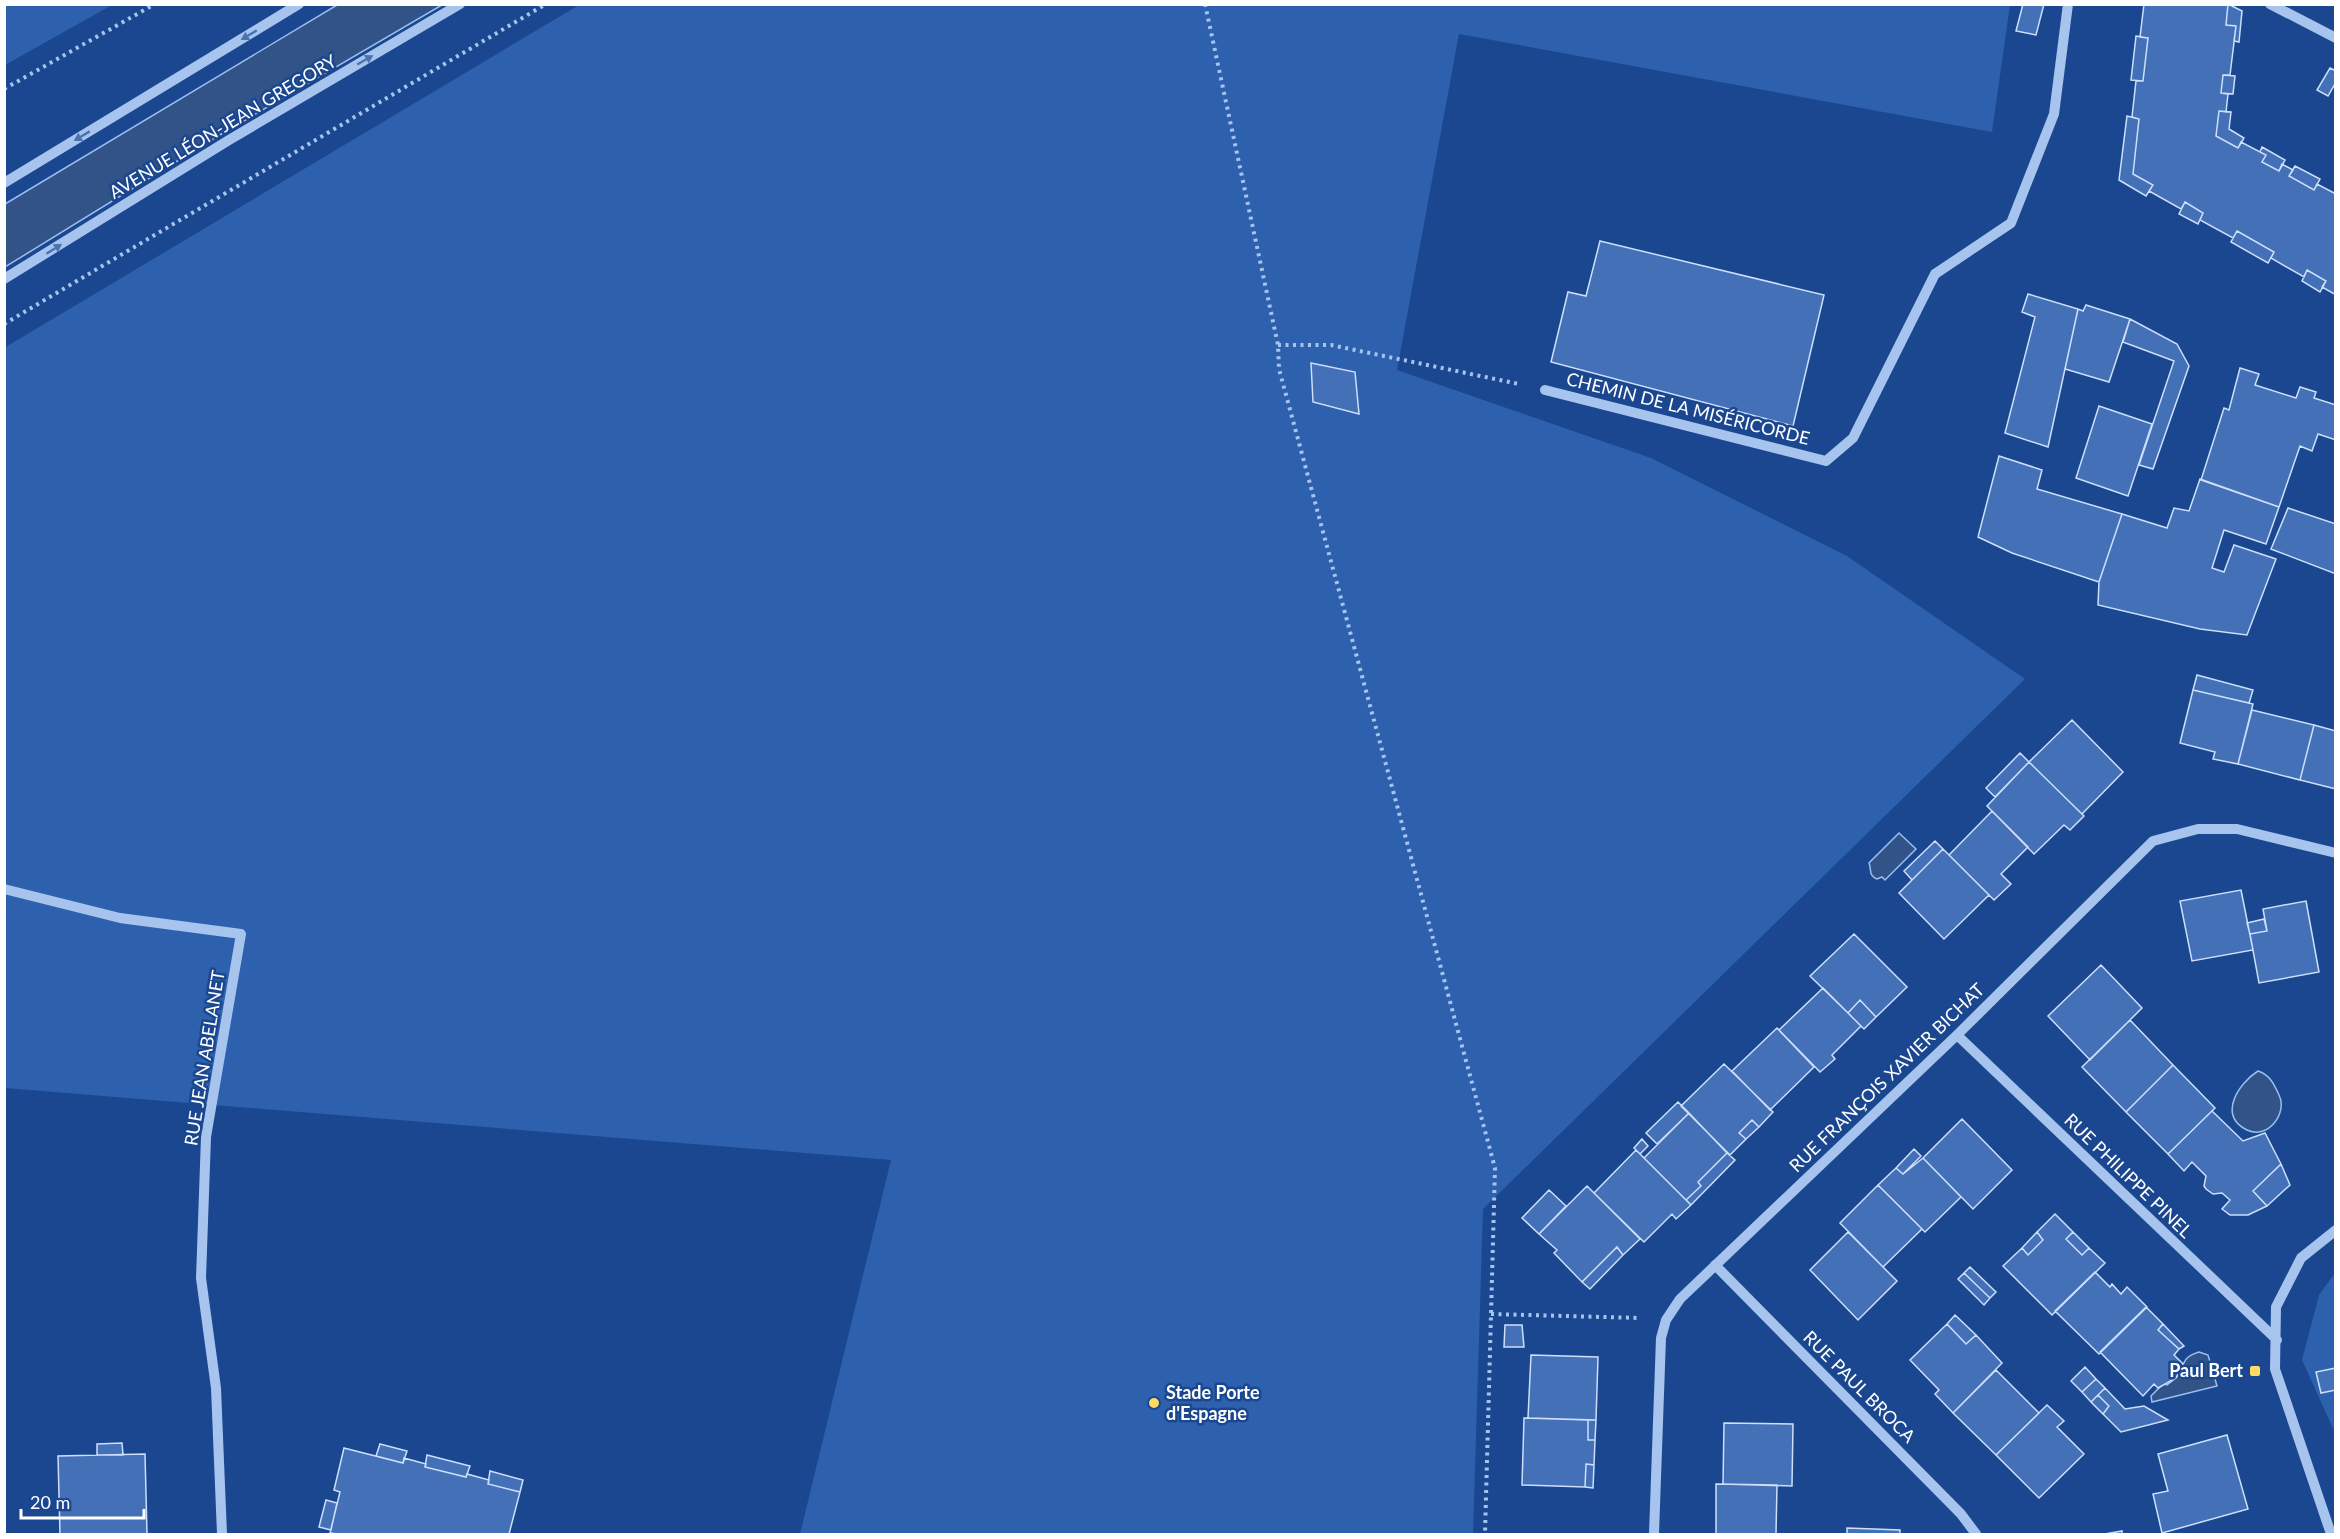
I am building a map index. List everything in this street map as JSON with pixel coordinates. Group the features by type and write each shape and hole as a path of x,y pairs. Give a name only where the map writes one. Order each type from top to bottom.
{"street":[{"path":"4,183 299,4"},
{"name":"AVENUE LÉON-JEAN GREGORY","path":"4,279 229,140 460,4"},
{"name":"CHEMIN DE LA MISÉRICORDE","path":"1545,390 1826,461 1852,438 1935,274 2012,223 2054,114 2068,4"},
{"path":"2270,4 2336,38"},
{"name":"RUE FRANÇOIS XAVIER BICHAT","path":"1654,1534 1661,1338 1666,1320 1680,1299 1957,1035 2153,842 2198,829 2237,829 2336,853"},
{"name":"RUE JEAN ABELANET","path":"4,889 120,918 241,934 206,1137 201,1278 216,1389 222,1534"},
{"name":"RUE PHILIPPE PINEL","path":"1957,1035 2277,1340"},
{"path":"2331,1534 2275,1369 2276,1307 2301,1258 2336,1230"},
{"name":"RUE PAUL BROCA","path":"1715,1265 1961,1514 1976,1534"}],"path":[{"path":"4,89 155,4"},
{"path":"4,324 546,4"},
{"path":"1205,4 1278,345 1279,369 1495,1168 1485,1534"},
{"path":"1278,345 1331,345 1545,390"},
{"path":"1491,1314 1666,1320"}],"shaded area":[{"path":"5,4 112,4 112,5 5,65"},
{"path":"337,5 442,5 218,136 5,267 5,204"},
{"path":"579,5 2010,5 1992,132 1459,34 1397,370 1651,458 1847,556 2025,679 1483,1209 1473,1534 800,1534 891,1160 5,1088 4,348"},
{"path":"1899,833 1916,849 1885,880 1882,877 1877,879 1871,874 1869,863"},
{"path":"2258,1071 2269,1077 2279,1095 2281,1109 2269,1128 2255,1132 2238,1124 2233,1116 2232,1108 2238,1091"},
{"path":"2335,1273 2335,1433 2302,1360 2319,1295"},
{"path":"2199,1352 2208,1355 2217,1386 2152,1402 2151,1396 2164,1383 2167,1385 2177,1377 2187,1358"}],"building":[{"path":"2023,4 2044,4 2036,35 2016,31"},
{"path":"2144,4 2228,4 2226,25 2236,26 2230,75 2223,75 2221,93 2228,94 2226,112 2219,111 2216,136 2238,148 2241,142 2266,155 2262,162 2279,171 2282,164 2293,170 2289,176 2314,190 2317,184 2336,194 2336,295 2322,287 2326,281 2307,270 2304,277 2271,258 2274,252 2237,231 2233,238 2200,220 2203,213 2185,202 2181,209 2149,191 2153,185 2133,174 2139,119 2132,117 2136,81 2143,81 2148,38 2140,37"},
{"path":"2228,4 2242,11 2239,42 2234,41 2236,26 2226,25"},
{"path":"2136,36 2148,38 2143,81 2131,80"},
{"path":"2330,68 2336,71 2336,82 2328,96 2317,90"},
{"path":"2223,75 2235,76 2233,94 2221,93"},
{"path":"2219,111 2231,112 2229,129 2244,138 2238,148 2216,136"},
{"path":"2127,116 2139,119 2133,174 2153,185 2146,196 2119,180"},
{"path":"2262,147 2285,160 2279,171 2262,162 2266,155 2260,152"},
{"path":"2295,166 2320,179 2314,190 2289,176"},
{"path":"2185,202 2203,213 2198,224 2179,214"},
{"path":"2237,231 2274,252 2268,263 2231,242"},
{"path":"1600,241 1824,295 1793,426 1551,362 1568,292 1586,296"},
{"path":"2307,270 2326,281 2320,292 2302,281"},
{"path":"2028,294 2078,309 2048,447 2005,433 2035,317 2022,312"},
{"path":"2086,305 2130,319 2109,382 2065,369 2078,309 2083,311"},
{"path":"2130,319 2177,344 2189,366 2153,469 2139,465 2174,361 2123,342"},
{"path":"1311,363 1355,372 1359,414 1313,402"},
{"path":"2240,368 2259,374 2255,385 2296,398 2300,387 2316,392 2314,398 2336,405 2336,440 2318,434 2312,451 2300,446 2279,507 2201,480 2224,408 2229,410"},
{"path":"2099,406 2152,424 2128,496 2076,478"},
{"path":"1999,456 2042,470 2037,489 2122,514 2099,582 2012,553 1978,537"},
{"path":"2200,479 2279,507 2266,544 2224,530 2212,568 2224,572 2234,545 2276,559 2247,635 2200,629 2098,605 2099,582 2122,514 2167,528 2174,508 2189,511"},
{"path":"2288,508 2336,524 2336,574 2271,549"},
{"path":"2197,675 2253,690 2249,703 2193,690"},
{"path":"2193,690 2253,704 2238,764 2213,759 2215,752 2180,743"},
{"path":"2252,710 2314,725 2300,780 2238,764"},
{"path":"2072,720 2123,772 2082,814 2029,762"},
{"path":"2314,725 2336,731 2336,789 2300,780"},
{"path":"2020,753 2029,762 1995,797 1986,788"},
{"path":"2029,762 2084,816 2070,830 2064,825 2034,854 1987,806"},
{"path":"1992,811 2028,847 2001,874 2011,884 1994,900 1949,855"},
{"path":"1935,841 1943,849 1912,880 1904,871"},
{"path":"1943,849 1989,895 1944,939 1899,893"},
{"path":"2241,890 2253,950 2192,961 2180,901"},
{"path":"2306,901 2319,972 2259,983 2250,934 2267,931 2263,909"},
{"path":"2264,919 2267,931 2250,934 2247,923"},
{"path":"1854,934 1907,987 1876,1017 1860,1000 1848,1013 1810,976"},
{"path":"2101,965 2142,1008 2090,1060 2048,1016"},
{"path":"1823,988 1861,1026 1832,1055 1835,1059 1820,1072 1779,1030"},
{"path":"1860,1000 1876,1017 1864,1029 1848,1013"},
{"path":"2130,1020 2173,1065 2126,1112 2082,1067"},
{"path":"1777,1028 1814,1067 1770,1110 1732,1071"},
{"path":"1724,1064 1773,1112 1759,1127 1752,1120 1739,1133 1746,1139 1730,1155 1681,1106"},
{"path":"2173,1065 2215,1108 2168,1154 2126,1112"},
{"path":"1678,1102 1689,1113 1657,1144 1646,1133"},
{"path":"2212,1111 2243,1141 2265,1133 2281,1164 2253,1191 2267,1206 2248,1215 2230,1215 2222,1209 2230,1200 2222,1193 2213,1194 2206,1189 2204,1186 2206,1176 2192,1162 2184,1171 2168,1154"},
{"path":"1689,1113 1727,1153 1698,1182 1701,1186 1686,1200 1644,1158"},
{"path":"1962,1119 2012,1170 1973,1209 1923,1158"},
{"path":"1752,1120 1759,1127 1746,1139 1739,1133"},
{"path":"1642,1139 1648,1146 1640,1154 1634,1148"},
{"path":"1914,1149 1921,1156 1903,1174 1896,1168"},
{"path":"1636,1150 1691,1205 1676,1219 1672,1214 1644,1242 1594,1193"},
{"path":"1727,1153 1735,1160 1691,1205 1686,1200 1701,1186 1698,1182"},
{"path":"1923,1158 1961,1197 1925,1232 1878,1185 1896,1168 1903,1174"},
{"path":"2281,1164 2290,1185 2267,1206 2253,1191"},
{"path":"1878,1185 1922,1229 1883,1267 1840,1223"},
{"path":"1587,1186 1640,1239 1623,1255 1617,1247 1582,1282 1554,1253 1557,1250 1539,1234"},
{"path":"1549,1190 1566,1206 1539,1234 1522,1218"},
{"path":"2055,1214 2073,1232 2066,1239 2082,1255 2089,1248 2105,1263 2052,1315 2003,1266 2022,1248 2028,1255 2043,1240 2037,1232"},
{"path":"1848,1232 1897,1281 1858,1320 1810,1270"},
{"path":"2037,1232 2043,1240 2028,1255 2022,1248"},
{"path":"2073,1232 2089,1248 2082,1255 2066,1239"},
{"path":"1617,1247 1623,1255 1590,1289 1582,1282"},
{"path":"1970,1267 1996,1292 1990,1298 1964,1273"},
{"path":"2095,1272 2110,1287 2112,1284 2121,1294 2127,1287 2147,1307 2099,1354 2055,1311"},
{"path":"1964,1273 1990,1298 1984,1305 1958,1279"},
{"path":"2146,1307 2163,1324 2158,1330 2179,1349 2174,1355 2183,1364 2176,1378 2158,1388 2154,1384 2143,1396 2100,1352"},
{"path":"1955,1315 1976,1335 1966,1344 1947,1324"},
{"path":"1947,1324 1966,1344 1976,1335 2002,1363 1953,1413 1935,1394 1939,1390 1910,1360"},
{"path":"2163,1324 2184,1346 2179,1349 2158,1330"},
{"path":"1505,1325 1522,1325 1524,1347 1504,1347"},
{"path":"1531,1355 1598,1357 1596,1420 1528,1418"},
{"path":"2085,1367 2096,1379 2082,1392 2071,1381"},
{"path":"2336,1368 2336,1390 2321,1393 2316,1372"},
{"path":"1996,1370 2039,1413 1996,1455 1953,1413"},
{"path":"2096,1379 2105,1388 2091,1402 2082,1392"},
{"path":"2105,1388 2125,1409 2144,1406 2168,1420 2121,1432 2103,1414 2109,1406 2098,1395"},
{"path":"2098,1395 2109,1406 2103,1414 2091,1402"},
{"path":"2047,1405 2064,1421 2057,1427 2084,1454 2039,1498 1996,1455"},
{"path":"1524,1418 1588,1420 1588,1440 1595,1440 1594,1465 1586,1464 1585,1487 1522,1485"},
{"path":"1588,1420 1596,1420 1595,1440 1588,1440"},
{"path":"1724,1423 1793,1424 1792,1486 1723,1484"},
{"path":"2227,1435 2248,1509 2162,1533 2153,1494 2168,1491 2158,1454"},
{"path":"122,1443 123,1455 97,1455 97,1444"},
{"path":"380,1444 407,1451 403,1463 376,1456"},
{"path":"344,1448 403,1463 404,1458 426,1464 425,1467 489,1480 488,1484 520,1492 509,1534 330,1533 340,1492 334,1490"},
{"path":"145,1454 147,1534 60,1534 58,1456"},
{"path":"427,1455 470,1466 466,1477 425,1467"},
{"path":"1586,1464 1594,1465 1593,1488 1585,1487"},
{"path":"490,1471 523,1480 520,1492 488,1484"},
{"path":"1716,1484 1777,1485 1776,1534 1716,1534"},
{"path":"326,1500 337,1503 331,1530 319,1527"},
{"path":"1847,1528 1900,1530 1900,1534 1847,1534"},
{"path":"2122,1531 2122,1534 2105,1534"}],"place":[{"name":"Paul Bert","path":"2255,1371"},
{"name":"Stade Porte d'Espagne","path":"1154,1403"}]}
